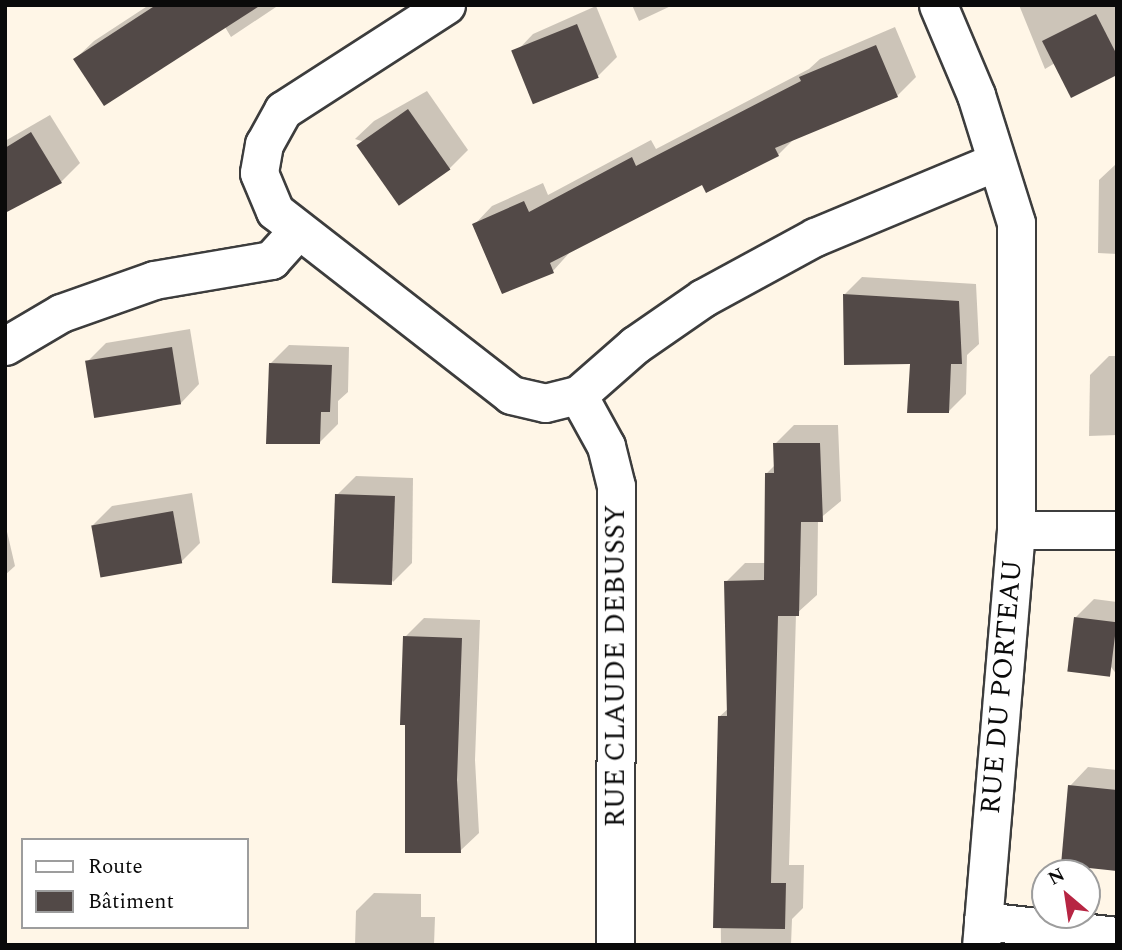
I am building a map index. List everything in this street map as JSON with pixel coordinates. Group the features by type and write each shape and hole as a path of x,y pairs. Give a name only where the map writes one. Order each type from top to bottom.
{"street":[{"path":"446,5 284,110 264,144 259,173 275,211 510,394 561,399 703,298 816,237 995,162"},
{"path":"938,5 976,95 1016,223 1016,530"},
{"path":"5,346 61,313 154,280 271,260 298,230"},
{"name":"RUE CLAUDE DEBUSSY","path":"561,399 606,446 616,486 615,945"},
{"name":"RUE DU PORTEAU","path":"982,933 1016,530 1117,530"},
{"path":"982,933 1117,936"}],"building":[{"path":"156,5 261,5 104,106 73,59"},
{"path":"1096,14 1117,55 1117,75 1071,98 1042,41"},
{"path":"577,24 599,78 533,104 511,51"},
{"path":"876,45 898,97 775,148 779,156 706,193 702,185 550,263 554,273 502,294 472,224 524,201 529,212 632,157 636,166 801,81 799,77"},
{"path":"408,109 450,170 399,206 356,145"},
{"path":"31,132 62,183 5,213 5,148"},
{"path":"843,294 959,301 962,364 951,364 949,413 907,413 910,364 844,365"},
{"path":"172,347 181,404 94,418 85,361"},
{"path":"269,363 332,365 330,412 321,412 320,444 266,444"},
{"path":"773,443 820,443 823,522 801,522 799,616 778,616 771,883 786,883 785,929 713,928 718,716 727,716 724,581 764,580 765,473 774,473"},
{"path":"335,494 395,496 392,585 332,583"},
{"path":"173,511 182,563 100,578 91,525"},
{"path":"1074,617 1117,622 1110,677 1067,672"},
{"path":"403,636 462,638 457,780 461,853 405,853 405,725 400,725"},
{"path":"1068,785 1117,790 1117,871 1101,869 1101,859 1062,859"}]}
